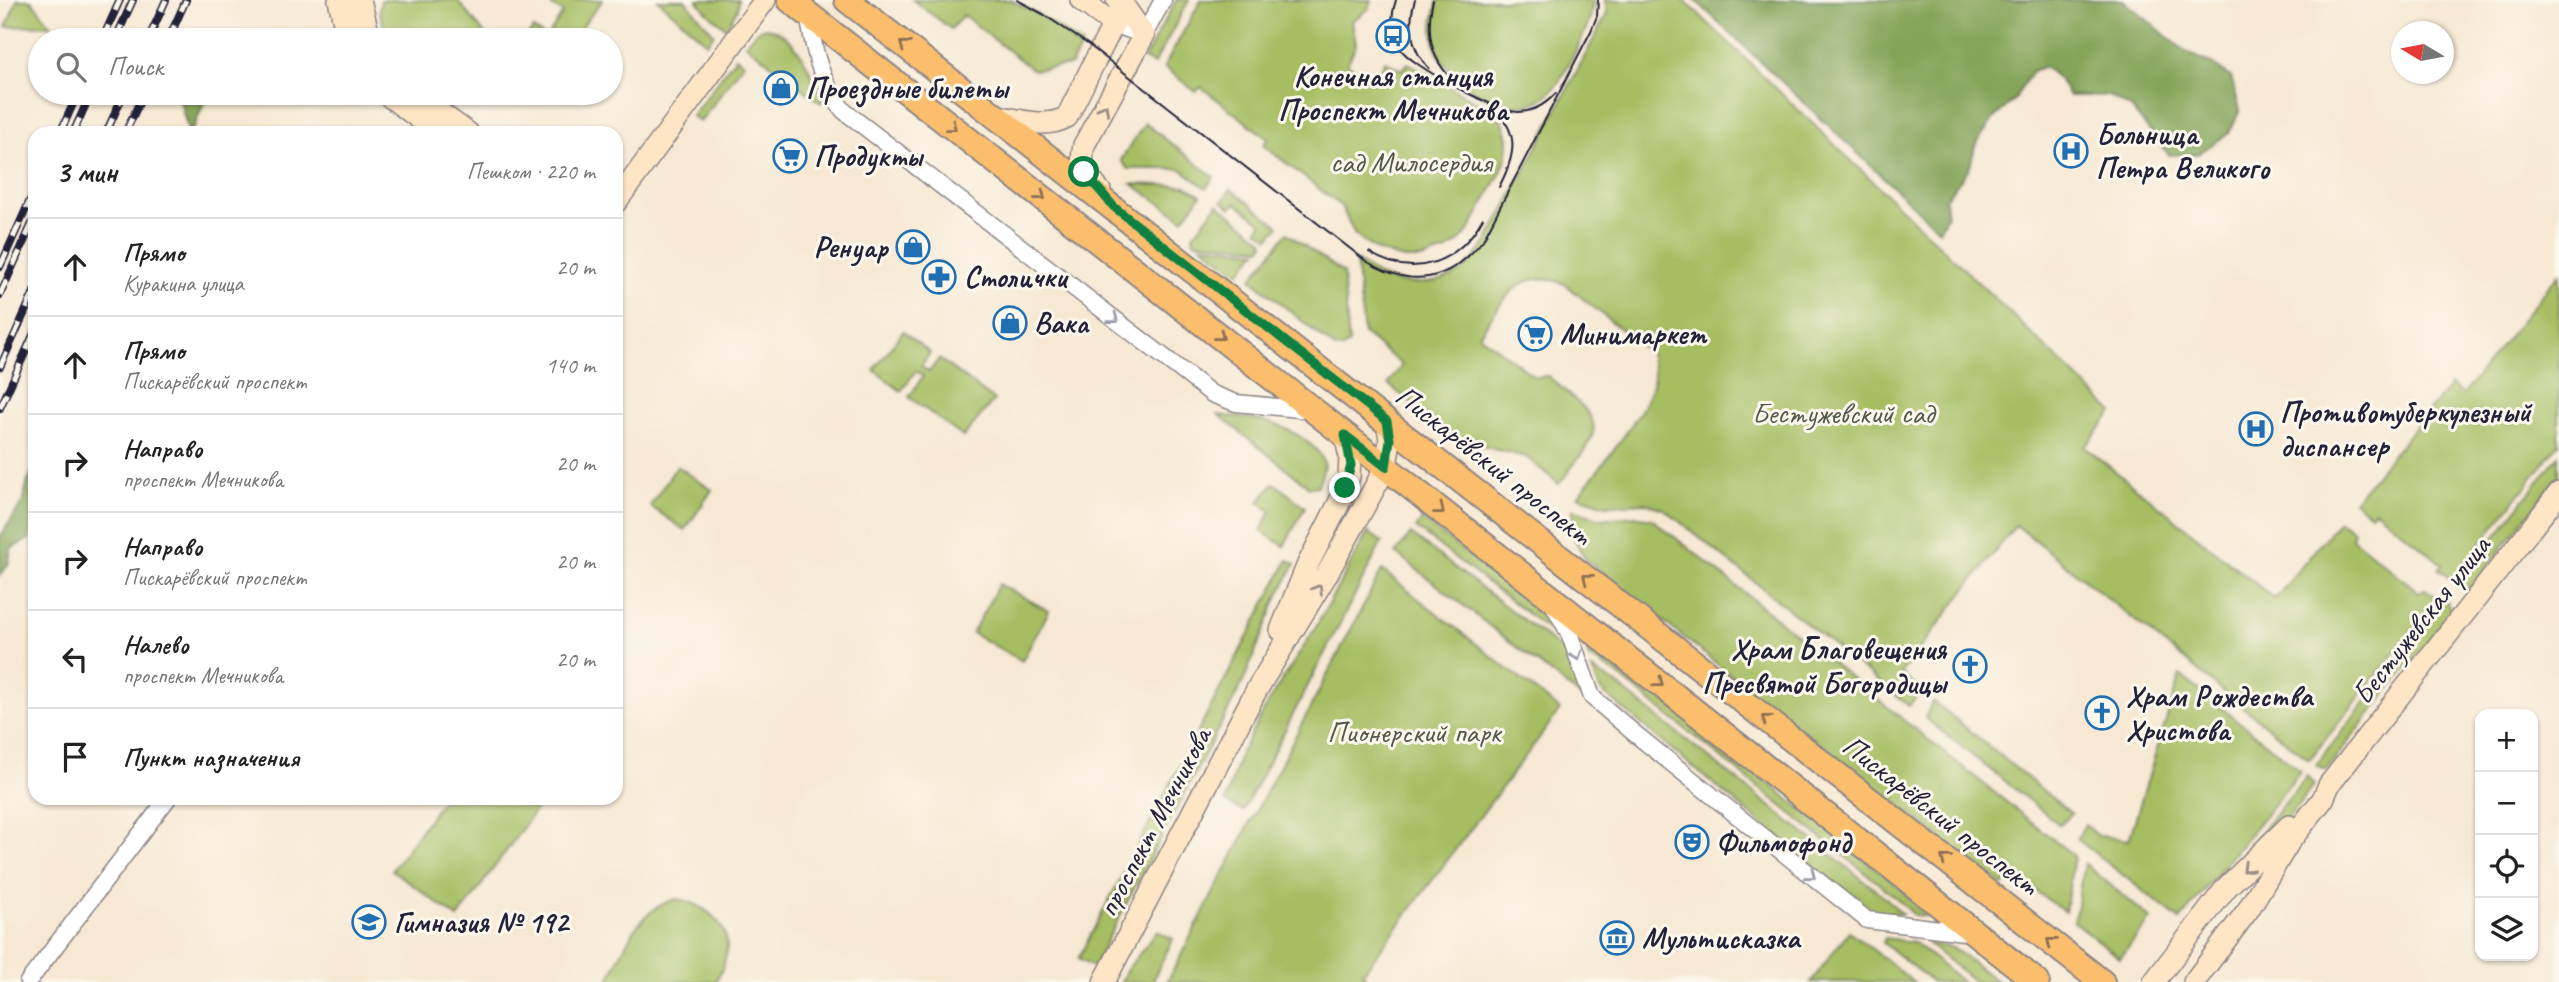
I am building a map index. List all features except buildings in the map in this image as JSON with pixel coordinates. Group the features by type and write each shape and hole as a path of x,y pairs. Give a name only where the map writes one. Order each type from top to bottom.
{"main road":[{"name":"Пискарёвский проспект","path":"846,0 2102,982"},
{"path":"799,7 2037,982"}],"street":[{"path":"339,0 345,28"},
{"path":"360,0 367,28"},
{"path":"623,193 765,0"},
{"path":"1081,0 1113,24 1144,35"},
{"path":"1114,207 1084,172 1081,158 1089,136 1163,0"},
{"path":"997,116 1045,124 1056,124 1067,117 1122,2"},
{"path":"1122,2 1144,35"},
{"path":"799,7 832,96 844,111 1212,394 1236,403 1314,410"},
{"path":"401,105 430,126"},
{"path":"429,105 458,126"},
{"name":"проспект Мечникова","path":"1104,982 1257,690 1327,575 1386,467 1390,440 1387,421"},
{"name":"проспект Мечникова","path":"1257,690 1308,564 1349,477 1350,457 1345,435"},
{"name":"Бестужевская улица","path":"2194,982 2248,910 2289,842 2323,799 2329,785 2559,492"},
{"path":"1548,595 1569,633 1592,697 1867,920 1975,933"},
{"name":"Бестужевская улица","path":"2154,982 2227,888 2290,825 2316,793 2329,785"},
{"path":"28,982 163,805"}],"green space":[{"path":"17,0 31,0 51,25 6,27"},
{"path":"381,0 457,0 480,28 385,28 379,11"},
{"path":"553,0 603,0 581,28 553,28 563,13 551,5"},
{"path":"658,0 685,0 714,34 707,43"},
{"path":"697,0 738,0 737,10 726,28"},
{"path":"913,0 1011,0 1041,16 1082,45 1071,65 1033,70 963,15 951,29"},
{"path":"1176,0 1189,0 1154,64 1144,59"},
{"name":"сад Милосердия","path":"1201,0 1371,0 1368,10 1352,21 1356,44 1347,65 1376,79 1385,61 1402,70 1408,63 1485,107 1503,121 1508,138 1507,156 1470,229 1458,243 1446,251 1421,259 1403,259 1376,250 1355,235 1341,206 1263,145 1268,139 1201,87 1196,92 1164,67"},
{"name":"сад Милосердия","path":"1438,0 1593,1 1586,29 1558,83 1546,96 1532,103 1517,105 1485,97 1456,77 1446,65 1438,53 1433,33"},
{"name":"Бестужевский сад","path":"1605,0 1684,0 2113,412 2085,447 2275,599 2339,521 2354,531 2352,538 2419,592 2425,589 2438,599 2309,760 2016,525 1901,673 1921,691 1909,706 1664,509 1646,503 1606,505 1578,496 1640,412 1652,386 1653,370 1650,353 1565,284 1549,279 1535,279 1524,283 1504,300 1479,335 1535,377 1548,376 1590,416 1594,426 1592,436 1559,484 1526,457 1457,440 1388,384 1402,365 1364,334 1356,261 1389,280 1410,283 1443,280 1469,264 1487,242 1607,14"},
{"path":"1695,0 2123,0 2186,52 2231,77 2240,110 2229,133 2198,154 2169,155 2131,108 2109,96 2069,96 2059,79 2044,67 2032,71 2014,100 1994,118 1975,146 1970,167 1945,199 1947,216 1939,230"},
{"path":"764,28 775,30 794,45 814,80 823,101 821,103 745,44 757,31"},
{"path":"736,57 744,63 700,122 692,116"},
{"path":"181,105 204,105 195,126 187,126"},
{"path":"1145,123 1214,177 1206,188 1181,169 1128,169 1121,160"},
{"path":"1132,184 1186,186 1201,195 1183,219"},
{"path":"1231,189 1279,226 1269,238 1258,229 1262,223 1236,203 1231,208 1222,201"},
{"path":"1218,204 1263,240 1261,248 1194,241 1193,235"},
{"path":"1287,233 1343,273 1349,344 1341,349 1335,348 1251,279"},
{"path":"1201,245 1257,251 1239,273"},
{"path":"2559,273 2559,444 2452,580 2438,569 2442,564 2375,510 2370,514 2354,501 2450,385 2463,394"},
{"path":"903,331 930,353 921,366 929,372 939,359 994,400 963,437 909,397 923,376 916,371 901,391 874,370"},
{"path":"1219,415 1267,422 1299,436 1316,449 1324,463 1317,486 1309,487"},
{"path":"2559,455 2559,476 2469,589 2457,585"},
{"path":"677,466 712,490 685,530 650,506"},
{"path":"28,480 28,540 11,549 8,565 0,575 0,537 22,503"},
{"path":"1274,483 1305,507 1284,546 1261,531 1271,511 1259,502"},
{"path":"1573,509 1601,519 1635,516 1652,519 2074,856 2065,912 2013,875 2003,886 1586,560 1571,533"},
{"path":"1422,519 1553,621 1563,641 1416,528"},
{"path":"1368,532 1382,542 1243,811 1225,802 1240,755"},
{"path":"1411,534 1568,654 1576,679 1590,704 1396,553"},
{"path":"1288,560 1295,564 1276,600 1243,682 1093,967 1078,959"},
{"name":"Пионерский парк","path":"1382,570 1560,710 1362,974 1371,982 1167,982"},
{"path":"999,584 1049,611 1022,661 972,633"},
{"path":"2445,600 2452,611 2326,770 2316,765"},
{"path":"1586,648 1624,668 1898,886 1926,916 1914,915 1893,895 1615,673 1589,658"},
{"path":"1592,670 1612,681 1886,898 1902,914 1868,912 1600,690"},
{"path":"2180,675 2301,771 2180,920 2077,839 2085,824 2098,836 2129,840"},
{"path":"1933,701 2072,814 2060,825 1925,718"},
{"path":"2307,776 2314,785 2286,821 2229,871"},
{"path":"439,805 539,805 458,918 392,870"},
{"path":"2084,863 2151,919 2120,958 2074,922"},
{"path":"676,899 693,903 709,913 716,919 725,935 727,949 716,982 608,982 626,944 641,921 650,912"},
{"path":"1157,931 1173,939 1152,982 1121,982 1126,971"},
{"path":"1849,931 1914,982 1811,982"},
{"path":"1885,938 1913,942 1963,982 1932,982 1883,943"},
{"path":"1927,943 1953,948 1998,982 1975,982"}],"tram line":[{"path":"1017,0 1089,45 1366,261 1383,270 1415,278 1429,277 1457,265 1483,240 1591,31 1597,16 1598,0"},
{"path":"1396,0 1392,24 1396,42 1406,55 1436,76 1492,104 1518,112 1539,107 1556,93"},
{"path":"1415,0 1412,36 1418,53 1429,68"},
{"path":"1433,0 1431,43 1439,62 1453,80"},
{"path":"1489,104 1511,133 1512,153 1499,187"},
{"path":"1369,252 1386,261 1402,265 1419,266 1434,262 1461,246 1483,218"}],"railway":[{"path":"107,28 120,0"},
{"path":"120,28 133,0"},
{"path":"153,28 166,0"},
{"path":"173,28 186,0"},
{"path":"63,126 73,105"},
{"path":"76,126 86,105"},
{"path":"109,126 119,105"},
{"path":"128,126 138,105"},
{"path":"0,267 28,205"},
{"path":"0,295 28,233"},
{"path":"0,367 28,305"},
{"path":"0,408 28,346"}],"place":[{"name":"Конечная станция Проспект Мечникова","path":"1393,36"},
{"name":"Проездные билеты","path":"781,88"},
{"name":"Больница Петра Великого","path":"2071,151"},
{"name":"Продукты","path":"790,156"},
{"name":"Ренуар","path":"913,247"},
{"name":"Столички","path":"939,277"},
{"name":"Вака","path":"1010,323"},
{"name":"Минимаркет","path":"1535,334"},
{"name":"Противотуберкулезный диспансер","path":"2256,429"},
{"name":"Храм Благовещения Пресвятой Богородицы","path":"1970,666"},
{"name":"Храм Рождества Христова","path":"2102,713"},
{"name":"Фильмофонд","path":"1692,842"},
{"name":"Гимназия № 192","path":"369,922"},
{"name":"Мультисказка","path":"1617,938"}],"route":[{"path":"1084,172 1114,207 1387,421 1390,440 1386,467 1345,435 1351,465 1345,488"}]}
